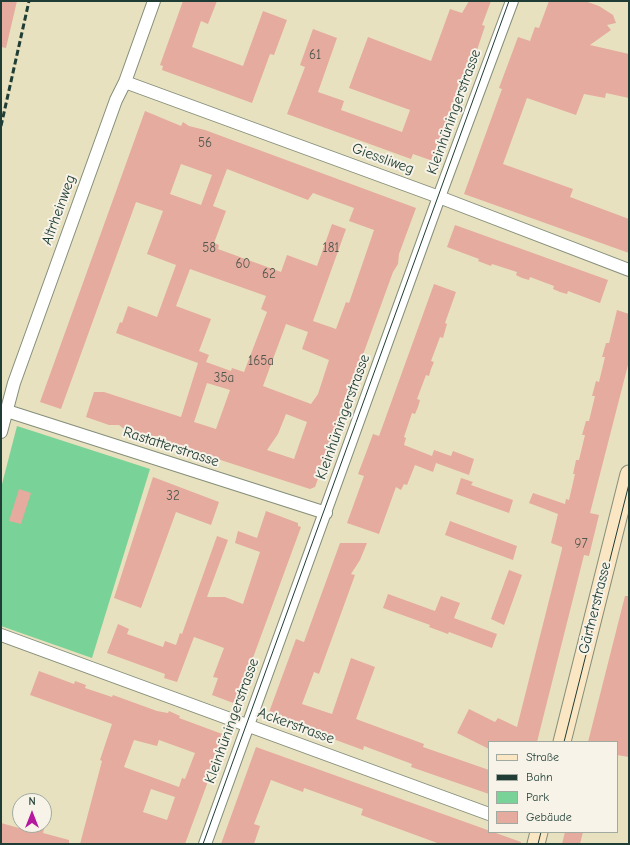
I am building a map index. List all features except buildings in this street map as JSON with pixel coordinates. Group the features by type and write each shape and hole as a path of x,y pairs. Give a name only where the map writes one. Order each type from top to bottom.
{"street":[{"name":"Altrheinweg","path":"1,432 14,383 116,100 125,82 154,1"},
{"name":"Kleinhüningerstrasse","path":"205,844 326,513 439,197 512,1"},
{"name":"Giessliweg","path":"125,82 439,197 629,270"},
{"name":"Rastatterstrasse","path":"6,411 326,513"},
{"name":"Gärtnerstrasse","path":"562,741 629,474"},
{"name":"Ackerstrasse","path":"1,635 488,814"},
{"path":"536,844 539,833"}],"green space":[{"path":"17,426 150,469 92,658 1,626 1,488"}],"tram line":[{"path":"203,844 509,1"},
{"path":"564,741 629,484"},
{"path":"538,844 541,833"}],"railway":[{"path":"1,126 29,1"}]}
